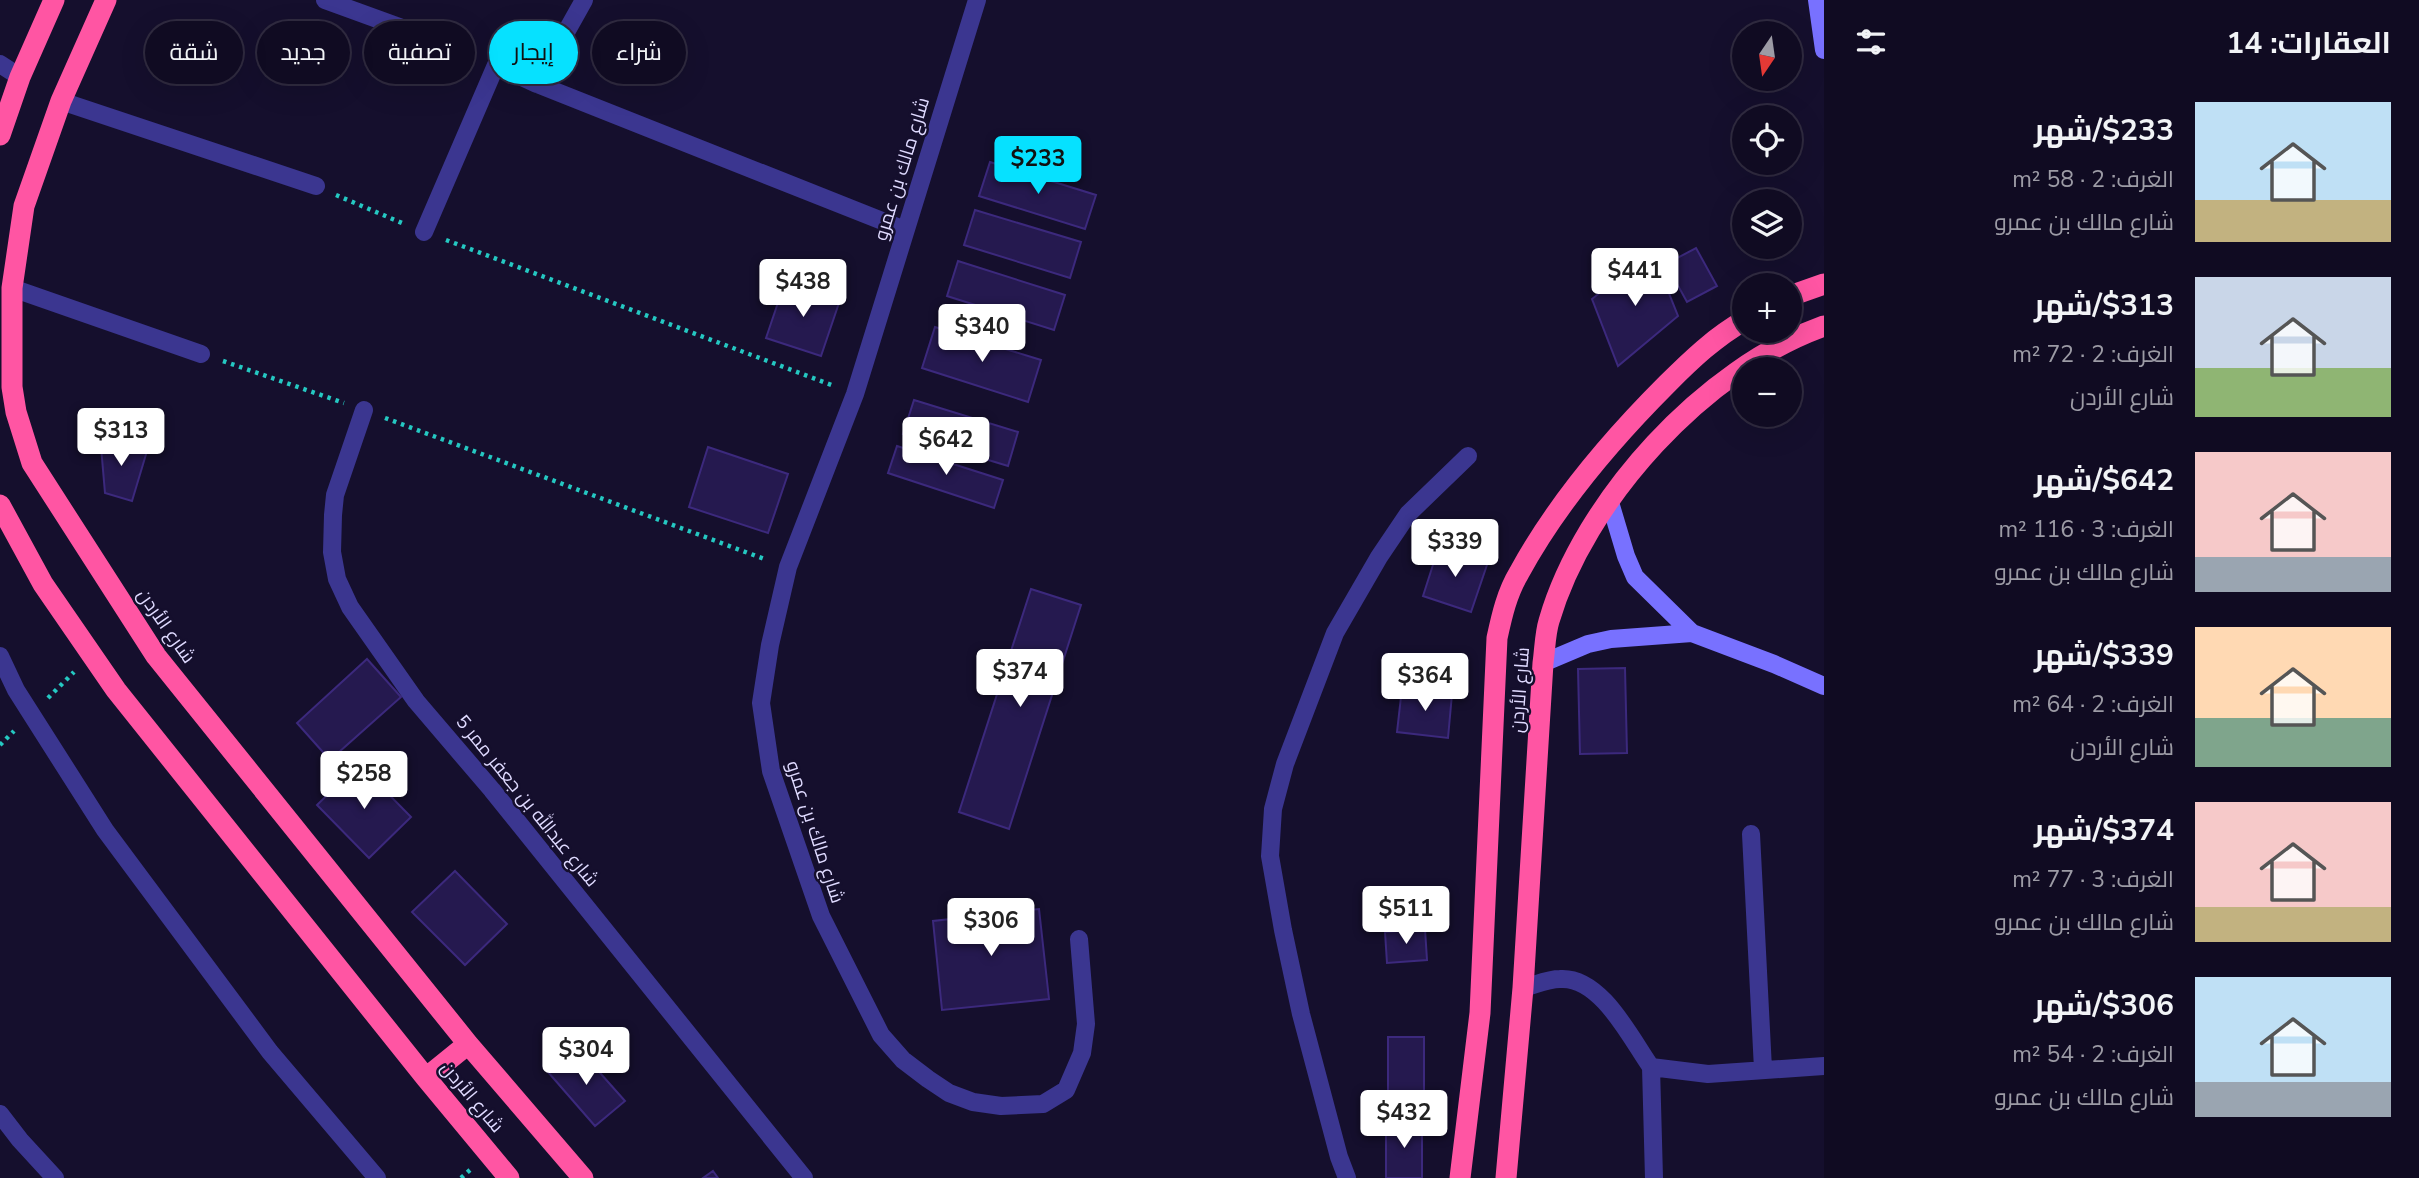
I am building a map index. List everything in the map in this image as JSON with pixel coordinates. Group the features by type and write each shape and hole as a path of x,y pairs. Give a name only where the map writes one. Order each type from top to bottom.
{"highway":[{"path":"0,135 20,77 54,0"},
{"name":"شارع الأردن","path":"106,0 61,101 24,206 12,288 12,387 16,412 32,463 156,656 468,1044 583,1178"},
{"path":"1802,292 1824,284"},
{"name":"شارع الأردن","path":"1506,1178 1523,988 1543,663 1548,624 1555,602 1585,538 1609,499 1695,405 1725,380 1761,356 1824,326"},
{"name":"شارع الأردن","path":"1460,1178 1480,1013 1497,638 1505,603 1518,574 1549,523 1587,473 1641,411 1703,348 1732,329"},
{"name":"شارع الأردن","path":"0,505 43,584 116,690 509,1178"},
{"path":"426,1078 468,1044"}],"street":[{"path":"325,0 383,21"},
{"path":"572,21 584,0"},
{"name":"شارع مالك بن عمرو","path":"977,0 855,394 788,567 770,645 761,703 771,771 821,916 881,1035 903,1060 949,1093 973,1102 1001,1106 1043,1104 1066,1090 1082,1053 1086,1024 1079,939"},
{"path":"1817,0 1824,50"},
{"path":"0,64 20,77"},
{"path":"424,232 489,81"},
{"path":"537,84 905,230"},
{"path":"61,101 316,186"},
{"path":"12,288 201,354"},
{"name":"شارع عبدالله بن جعفر ممر 5","path":"364,410 335,495 333,515 332,552 337,579 350,607 416,701 492,790 804,1178"},
{"path":"1346,1178 1301,1014 1283,930 1270,856 1273,809 1284,764 1335,632 1408,514 1468,456"},
{"path":"1609,499 1635,577 1692,633 1774,664 1824,687"},
{"path":"1543,663 1588,644 1611,639 1692,633"},
{"path":"0,656 16,690 105,830 270,1052 377,1178"},
{"path":"1751,834 1763,1069"},
{"path":"1523,988 1562,978 1577,982 1604,999 1651,1068 1654,1178"},
{"path":"1651,1068 1708,1074 1824,1066"},
{"path":"0,1114 55,1178"}],"path":[{"path":"316,186 424,232 855,394"},
{"path":"201,354 364,410 788,567"}],"building":[{"path":"990,162 1096,195 1085,229 979,196"},
{"path":"975,210 1081,242 1070,278 964,245"},
{"path":"1696,248 1717,286 1687,302 1666,264"},
{"path":"1652,251 1678,316 1618,366 1592,299"},
{"path":"958,261 1065,295 1054,330 947,296"},
{"path":"785,282 840,300 821,356 766,338"},
{"path":"935,327 1041,360 1028,402 922,368"},
{"path":"914,400 1018,432 1008,466 903,434"},
{"path":"100,435 147,451 132,501 105,493"},
{"path":"897,446 1003,480 994,508 888,473"},
{"path":"708,447 788,474 768,533 689,507"},
{"path":"1439,546 1488,562 1471,612 1423,596"},
{"path":"1031,589 1081,605 1009,829 959,812"},
{"path":"367,659 401,697 330,760 297,723"},
{"path":"1625,668 1627,753 1580,754 1578,669"},
{"path":"1402,688 1452,694 1448,738 1397,732"},
{"path":"359,764 411,817 369,858 317,805"},
{"path":"455,871 507,924 465,965 412,912"},
{"path":"998,900 1000,913 1039,909 1049,999 942,1010 933,921 969,917 967,903"},
{"path":"1425,929 1427,960 1387,963 1385,932"},
{"path":"1388,1037 1424,1037 1424,1102 1388,1102"},
{"path":"577,1047 625,1101 595,1126 548,1072"},
{"path":"1386,1123 1422,1123 1422,1178 1386,1178"},
{"path":"713,1171 718,1178 703,1178"}]}
